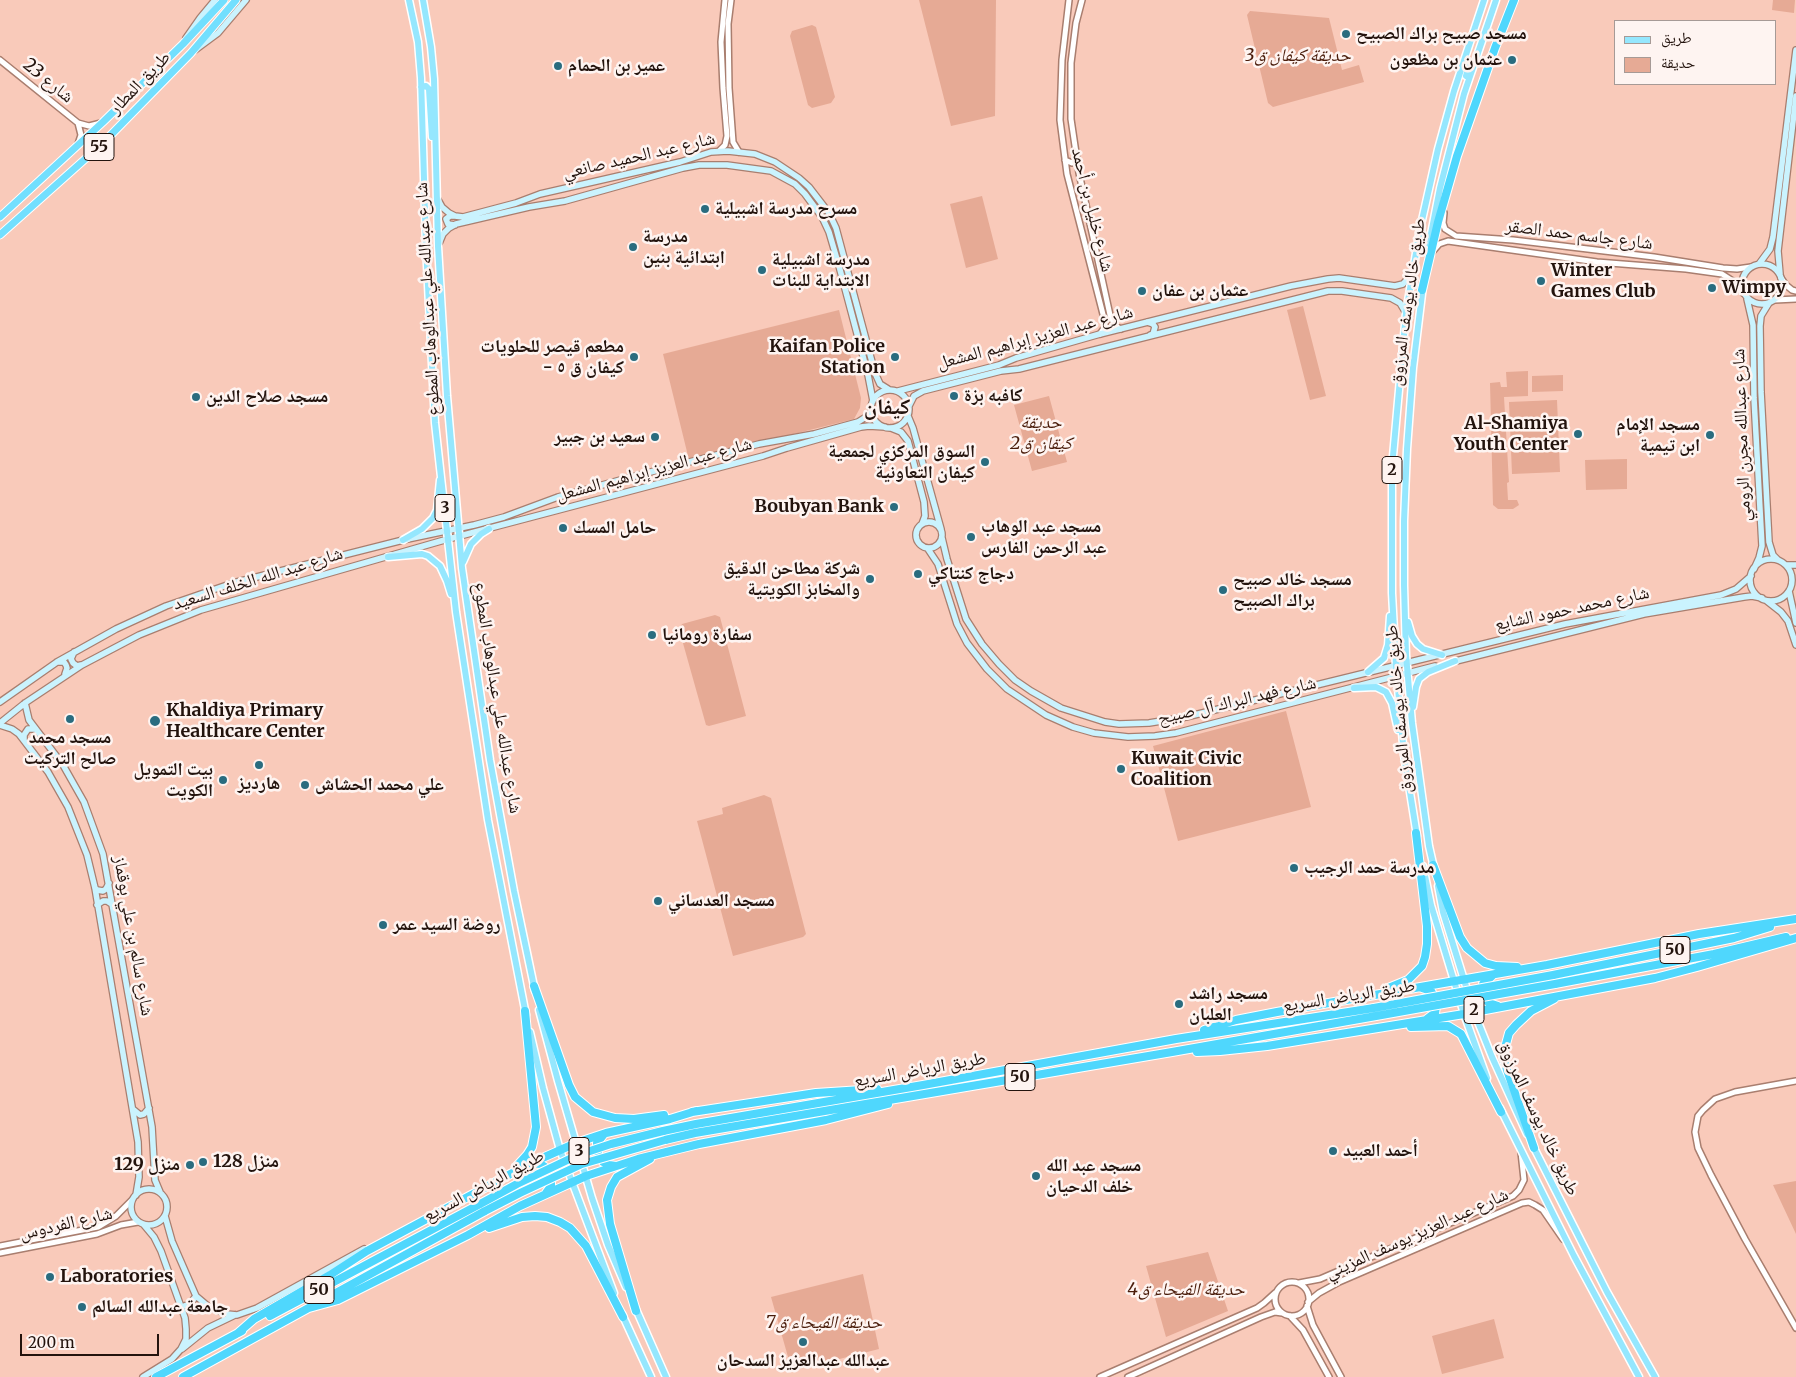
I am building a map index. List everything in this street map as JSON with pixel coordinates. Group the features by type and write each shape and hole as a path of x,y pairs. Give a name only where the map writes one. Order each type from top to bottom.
{"highway":[{"name":"طريق المطار","path":"0,217 78,146 184,44 224,0"},
{"name":"طريق المطار","path":"0,235 102,144 191,52 236,0"},
{"path":"1422,290 1447,190 1468,124 1514,0"},
{"path":"1359,997 1396,986 1408,980 1422,966 1426,957 1428,944 1427,926 1416,833"},
{"path":"1433,866 1460,936 1467,948 1475,956 1484,963 1496,966 1547,965"},
{"path":"1176,1039 1236,1020 1547,965 1691,936 1796,919"},
{"name":"طريق الرياض السريع","path":"156,1377 484,1207 520,1193 582,1164 665,1140 695,1133 1172,1052 1734,938 1796,919"},
{"path":"1172,1052 1220,1051 1267,1046 1464,1014 1656,978 1697,968 1796,936"},
{"name":"طريق الرياض السريع","path":"183,1377 309,1308 484,1207 517,1184 578,1155 610,1144 696,1124 1176,1039 1375,1012 1555,984 1714,954 1796,936"},
{"path":"1494,974 1487,978 1482,991 1488,1003 1502,1006"},
{"path":"534,986 568,1086 575,1097 593,1112 615,1118 634,1119 816,1093 923,1085"},
{"path":"1419,988 1431,991 1437,1001 1435,1013 1426,1020"},
{"path":"1534,1148 1507,1070 1503,1055 1505,1043 1509,1033 1523,1017 1562,995"},
{"path":"484,1189 520,1164 532,1147 535,1114 525,1011"},
{"path":"1382,1028 1448,1026 1454,1029 1464,1040 1501,1112"},
{"path":"309,1308 338,1300 544,1195 586,1176 699,1144 826,1120 880,1107 913,1096"},
{"path":"238,1333 254,1319 415,1224 529,1164 576,1143 606,1133 670,1119 696,1111"},
{"path":"606,1133 600,1137 597,1143 597,1150 603,1162 616,1166"},
{"path":"636,1311 610,1224 607,1200 611,1187 617,1177 664,1153"},
{"path":"529,1164 540,1164 548,1171 551,1181 544,1195"},
{"path":"468,1235 522,1217 541,1216 560,1222 578,1236 586,1246 623,1317"}],"main road":[{"name":"طريق المطار","path":"184,44 190,30 216,0"},
{"name":"طريق المطار","path":"191,52 218,33 246,0"},
{"name":"شارع عبدالله علي عبدالوهاب المطوع","path":"409,0 418,42 421,87 426,246 435,422 456,612 488,820 525,1011 560,1150 623,1317 651,1377"},
{"name":"شارع عبدالله علي عبدالوهاب المطوع","path":"424,0 434,79 438,246 447,396 458,529 490,760 514,891 544,1033 608,1245 666,1377"},
{"name":"طريق خالد يوسف المرزوق","path":"1484,0 1462,65 1438,150 1412,274 1406,313 1392,467 1392,593 1404,755 1416,833 1431,905 1464,1014 1488,1082 1501,1112 1574,1256 1639,1377"},
{"name":"طريق خالد يوسف المرزوق","path":"1496,0 1464,94 1454,131 1433,222 1422,290 1413,368 1404,520 1407,663 1412,723 1433,866 1444,912 1474,1012 1495,1066 1534,1148 1607,1292 1655,1377"},
{"path":"1759,264 1770,249 1773,237 1796,50"},
{"path":"1454,131 1460,96 1469,65 1466,62 1462,65"},
{"path":"421,87 426,86 429,89 430,129 436,151"},
{"path":"1780,276 1771,266 1759,264 1751,267 1741,281 1743,293 1747,299 1758,304 1772,302 1781,290 1780,276 1777,256 1796,96"},
{"name":"شارع عبد الحميد صانعي","path":"455,216 463,217 516,203 540,194 604,181 705,153 719,151 755,154 776,162 799,178 815,194 829,213 841,244 874,373 880,384 888,390"},
{"path":"705,153 702,160 708,165"},
{"path":"754,168 759,165 760,160 755,154"},
{"name":"شارع عبد الحميد صانعي","path":"456,224 529,207 544,206 683,168 708,165 771,171 795,184 822,217 831,238 839,266 868,375 873,401"},
{"path":"582,184 588,188 585,195"},
{"path":"540,194 538,201 544,206"},
{"path":"436,197 442,206 455,216"},
{"path":"455,216 447,217 446,222 448,224 456,224"},
{"path":"438,246 444,234 456,224"},
{"name":"شارع عبد العزيز إبراهيم المشعل","path":"898,391 999,365 1016,358 1100,334 1305,283 1339,278 1400,285 1406,282 1412,274"},
{"path":"1318,281 1316,287 1321,293"},
{"path":"1305,283 1310,288 1308,296"},
{"path":"1375,296 1380,289 1378,283"},
{"name":"شارع عبد العزيز إبراهيم المشعل","path":"909,406 914,396 923,390 1001,371 1019,369 1321,293 1342,291 1396,300 1406,313"},
{"name":"شارع عبدالله مجرن الرومي","path":"1747,299 1753,325 1762,546 1754,569"},
{"name":"شارع عبدالله مجرن الرومي","path":"1772,302 1761,316 1761,392 1768,531 1770,548 1778,560"},
{"path":"1163,318 1161,327 1168,331"},
{"path":"1147,322 1155,327 1155,331 1150,335"},
{"path":"1072,342 1070,349 1077,354"},
{"path":"1058,346 1064,351 1062,358"},
{"path":"1016,358 1014,364 1019,369"},
{"path":"888,428 902,424 908,416 909,406 907,399 898,391 881,391 873,401 872,413 876,422 888,428 901,432 908,442 924,502 925,516 918,529 917,539 922,546 928,549 938,546 942,538 941,529 914,428 908,416"},
{"path":"1398,391 1399,413 1396,449 1400,454 1404,453 1407,449"},
{"name":"شارع عبد العزيز إبراهيم المشعل","path":"458,529 504,517 558,497 665,468 759,444 814,434 858,422 872,413"},
{"name":"شارع عبد العزيز إبراهيم المشعل","path":"459,537 763,456 861,427 888,428"},
{"path":"759,444 765,449 763,456"},
{"path":"665,468 663,476 668,481"},
{"path":"651,472 658,477 655,485"},
{"path":"403,540 422,529 433,518 437,510 442,474"},
{"path":"558,497 556,505 561,510"},
{"path":"922,524 932,523 941,529"},
{"name":"شارع عبد الله الخلف السعيد","path":"0,702 75,651 116,629 166,606 247,579 403,540 458,529"},
{"path":"462,568 466,553 471,544 489,529"},
{"name":"شارع عبد الله الخلف السعيد","path":"0,724 25,703 82,665 170,621 224,602 459,537"},
{"name":"شارع فهد البراك آل صبيح","path":"942,538 962,608 975,634 994,659 1015,680 1060,708 1105,722 1120,724 1166,721 1264,696 1396,666"},
{"name":"شارع فهد البراك آل صبيح","path":"928,549 938,564 957,624 967,643 987,669 1007,689 1046,715 1073,727 1118,736 1155,736 1176,733 1408,674"},
{"path":"388,557 422,554 435,561 440,566 447,582 456,612"},
{"path":"1796,623 1790,588 1791,575 1786,565 1778,560 1764,560 1754,569 1750,582 1754,592 1781,612 1788,621 1796,645"},
{"path":"310,564 316,569 313,577"},
{"path":"1786,565 1796,565"},
{"name":"شارع محمد حمود الشايع","path":"1396,666 1565,624 1721,595 1736,589 1751,576"},
{"path":"1763,599 1776,600 1781,598 1796,580"},
{"path":"1404,585 1413,640 1420,647 1442,655"},
{"path":"1368,672 1380,662 1386,652 1392,593"},
{"name":"شارع محمد حمود الشايع","path":"1408,674 1644,614 1752,596 1763,599"},
{"path":"1565,624 1571,626 1570,632"},
{"path":"1511,637 1507,640 1507,645 1514,646"},
{"path":"75,651 71,659 77,666 82,665"},
{"path":"987,669 994,667 994,659"},
{"path":"57,662 60,661 66,665 67,672 64,676"},
{"path":"1412,723 1415,692 1419,679 1428,672 1455,661"},
{"path":"1354,688 1376,687 1388,694 1392,703 1404,755"},
{"path":"1279,693 1276,695 1276,702 1282,705"},
{"path":"1264,696 1269,704 1266,709"},
{"name":"شارع سالم بن علي بوقماز","path":"25,703 26,712 35,728 63,765 84,802 99,840 113,905 149,1108 155,1180 160,1192"},
{"path":"1057,720 1053,716 1053,712 1060,708"},
{"path":"1104,734 1108,732 1109,727 1105,722"},
{"name":"شارع سالم بن علي بوقماز","path":"0,724 12,729 24,739 48,772 68,807 87,856 134,1110 140,1163 134,1197"},
{"path":"1118,736 1114,731 1114,727 1120,724"},
{"path":"24,739 28,729 35,728"},
{"path":"94,888 104,891 109,884"},
{"path":"97,905 107,901 113,905"},
{"path":"134,1110 144,1114 149,1108"},
{"path":"181,1350 186,1339 186,1329 181,1307 154,1236 131,1212 134,1197 148,1189 160,1192 168,1204 165,1216 172,1241 196,1296 209,1307 227,1314 237,1315"},
{"path":"141,1224 156,1224 165,1216"},
{"path":"143,1377 172,1359 208,1328 257,1308 415,1224"},
{"path":"181,1307 190,1304 196,1296"},
{"path":"189,1377 228,1353"}],"street":[{"path":"725,0 721,42 729,130 739,152"},
{"path":"719,151 725,145 729,130 728,42 731,0"},
{"path":"1069,1 1072,5 1081,3"},
{"name":"شارع خليل بن أحمد","path":"1069,1 1062,60 1060,112 1064,160 1105,322 1105,327 1100,334"},
{"name":"شارع خليل بن أحمد","path":"1081,3 1076,23 1071,63 1071,112 1079,173 1110,315 1115,326 1122,329"},
{"name":"شارع 23","path":"0,60 78,123 89,126 103,122"},
{"path":"1060,112 1065,108 1071,112"},
{"name":"شارع 23","path":"78,123 81,135 78,146"},
{"path":"1064,160 1070,163 1077,159"},
{"path":"1067,174 1073,171 1079,173"},
{"name":"شارع جاسم حمد الصقر","path":"1447,190 1443,223 1450,233 1456,236 1513,240 1730,269 1751,267"},
{"path":"1083,238 1087,239 1093,234"},
{"path":"1513,240 1507,244 1513,251"},
{"name":"شارع جاسم حمد الصقر","path":"1432,253 1439,244 1448,241 1513,251 1722,274 1736,283 1743,293"},
{"path":"1631,265 1637,261 1636,256 1632,255"},
{"path":"1780,276 1786,285 1792,290 1796,290"},
{"path":"1772,302 1796,299"},
{"path":"1796,1081 1735,1092 1715,1099 1703,1110 1696,1124 1695,1132 1698,1148 1711,1175 1796,1328"},
{"name":"شارع عبد العزيز يوسف المزيني","path":"1299,1283 1320,1279 1513,1196 1520,1190 1524,1180 1520,1150"},
{"name":"شارع الفردوس","path":"0,1246 98,1227 116,1216 134,1197"},
{"name":"شارع عبد العزيز يوسف المزيني","path":"1308,1304 1324,1290 1449,1233 1522,1203 1529,1202 1543,1210 1574,1256"},
{"path":"1477,1210 1483,1212 1484,1216 1481,1219"},
{"name":"شارع الفردوس","path":"0,1253 97,1234 121,1225 141,1224"},
{"path":"1445,1224 1444,1230 1449,1233"},
{"path":"1432,1230 1438,1232 1438,1238"},
{"path":"1100,1377 1257,1308 1283,1284 1292,1281 1299,1283 1307,1291 1313,1325 1341,1377"},
{"path":"1275,1293 1275,1303 1282,1313"},
{"path":"1289,1316 1302,1313 1308,1304"},
{"path":"1257,1308 1261,1308 1263,1312 1260,1317"},
{"path":"1128,1377 1275,1312 1289,1316 1303,1330 1329,1377"},
{"path":"1303,1330 1306,1324 1313,1325"},
{"path":"1203,1331 1203,1338 1208,1341"},
{"path":"1190,1337 1197,1339 1197,1346"}],"green space":[{"path":"919,0 996,0 995,116 951,126"},
{"path":"1773,0 1795,0 1794,13 1772,10"},
{"name":"حديقة كيفان ق3","path":"1250,11 1329,18 1342,70 1359,65 1364,82 1273,107 1268,103 1247,15"},
{"path":"812,25 816,27 835,97 831,103 812,108 808,105 790,36 792,31"},
{"path":"982,196 998,259 966,268 950,204"},
{"path":"1303,306 1326,396 1310,400 1287,310"},
{"path":"839,310 861,398 860,408 854,419 689,460 663,354"},
{"path":"1528,371 1528,396 1504,397 1509,482 1507,483 1508,500 1517,500 1519,505 1513,509 1498,509 1493,505 1490,383 1500,382 1501,387 1507,387 1506,372"},
{"path":"1563,375 1563,391 1532,392 1532,376"},
{"name":"حديقة كيقان ق2","path":"1049,396 1067,462 1032,471 1014,405"},
{"path":"1557,400 1560,472 1512,474 1509,402"},
{"path":"1627,459 1627,489 1586,490 1585,460"},
{"path":"715,615 720,617 746,716 709,726 706,725 679,629 682,624"},
{"path":"1286,711 1311,807 1178,841 1153,746"},
{"path":"764,795 771,798 806,934 803,937 733,956 697,821 723,814 722,808"},
{"path":"1796,1181 1796,1234 1773,1185"},
{"name":"حديقة الفيحاء ق4","path":"1208,1252 1228,1311 1166,1337 1146,1266"},
{"name":"حديقة الفيحاء ق7","path":"863,1274 879,1349 792,1371 771,1297"},
{"path":"1494,1319 1504,1358 1442,1374 1432,1336"}],"place":[{"name":"مسجد صبيح براك الصبيح","path":"1346,34"},
{"name":"عثمان بن مظعون","path":"1512,60"},
{"name":"عمير بن الحمام","path":"558,66"},
{"name":"مسرح مدرسة اشبيلية","path":"705,209"},
{"name":"مدرسة ابتدائية بنين","path":"633,247"},
{"name":"مدرسة اشبيلية الابتداية للبنات","path":"762,270"},
{"name":"Winter Games Club","path":"1541,281"},
{"name":"Wimpy","path":"1712,288"},
{"name":"عثمان بن عفان","path":"1142,291"},
{"name":"مطعم قيصر للحلويات - كيفان ق ٥","path":"634,357"},
{"name":"Kaifan Police Station","path":"895,357"},
{"name":"كافبه بزة","path":"954,396"},
{"name":"مسجد صلاح الدين","path":"196,397"},
{"name":"Al-Shamiya Youth Center","path":"1578,434"},
{"name":"مسجد الإمام ابن تيمية","path":"1710,435"},
{"name":"سعيد بن جبير","path":"655,437"},
{"name":"السوق المركزي لجمعية كيفان التعاونية","path":"985,462"},
{"name":"Boubyan Bank","path":"894,507"},
{"name":"حامل المسك","path":"563,528"},
{"name":"مسجد عبد الوهاب عبد الرحمن الفارس","path":"971,537"},
{"name":"دجاج كنتاكي","path":"918,574"},
{"name":"شركة مطاحن الدقيق والمخابز الكويتية","path":"870,579"},
{"name":"مسجد خالد صبيح براك الصبيح","path":"1223,590"},
{"name":"سفارة رومانيا","path":"652,635"},
{"name":"مسجد محمد صالح التركيت","path":"70,719"},
{"name":"Khaldiya Primary Healthcare Center","path":"155,721"},
{"name":"هارديز","path":"259,765"},
{"name":"Kuwait Civic Coalition","path":"1121,769"},
{"name":"بيت التمويل الكويت","path":"223,780"},
{"name":"علي محمد الحشاش","path":"305,785"},
{"name":"مدرسة حمد الرجيب","path":"1294,868"},
{"name":"مسجد العدساني","path":"658,901"},
{"name":"روضة السيد عمر","path":"383,925"},
{"name":"مسجد راشد العلبان","path":"1179,1004"},
{"name":"أحمد العبيد","path":"1333,1151"},
{"name":"منزل 128","path":"203,1162"},
{"name":"منزل 129","path":"190,1165"},
{"name":"مسجد عبد الله خلف الدحيان","path":"1036,1176"},
{"name":"Laboratories","path":"50,1277"},
{"name":"جامعة عبدالله السالم","path":"82,1307"},
{"name":"عبدالله عبدالعزيز السدحان","path":"803,1342"}],"district":[{"name":"كيفان","path":"887,408"}]}
